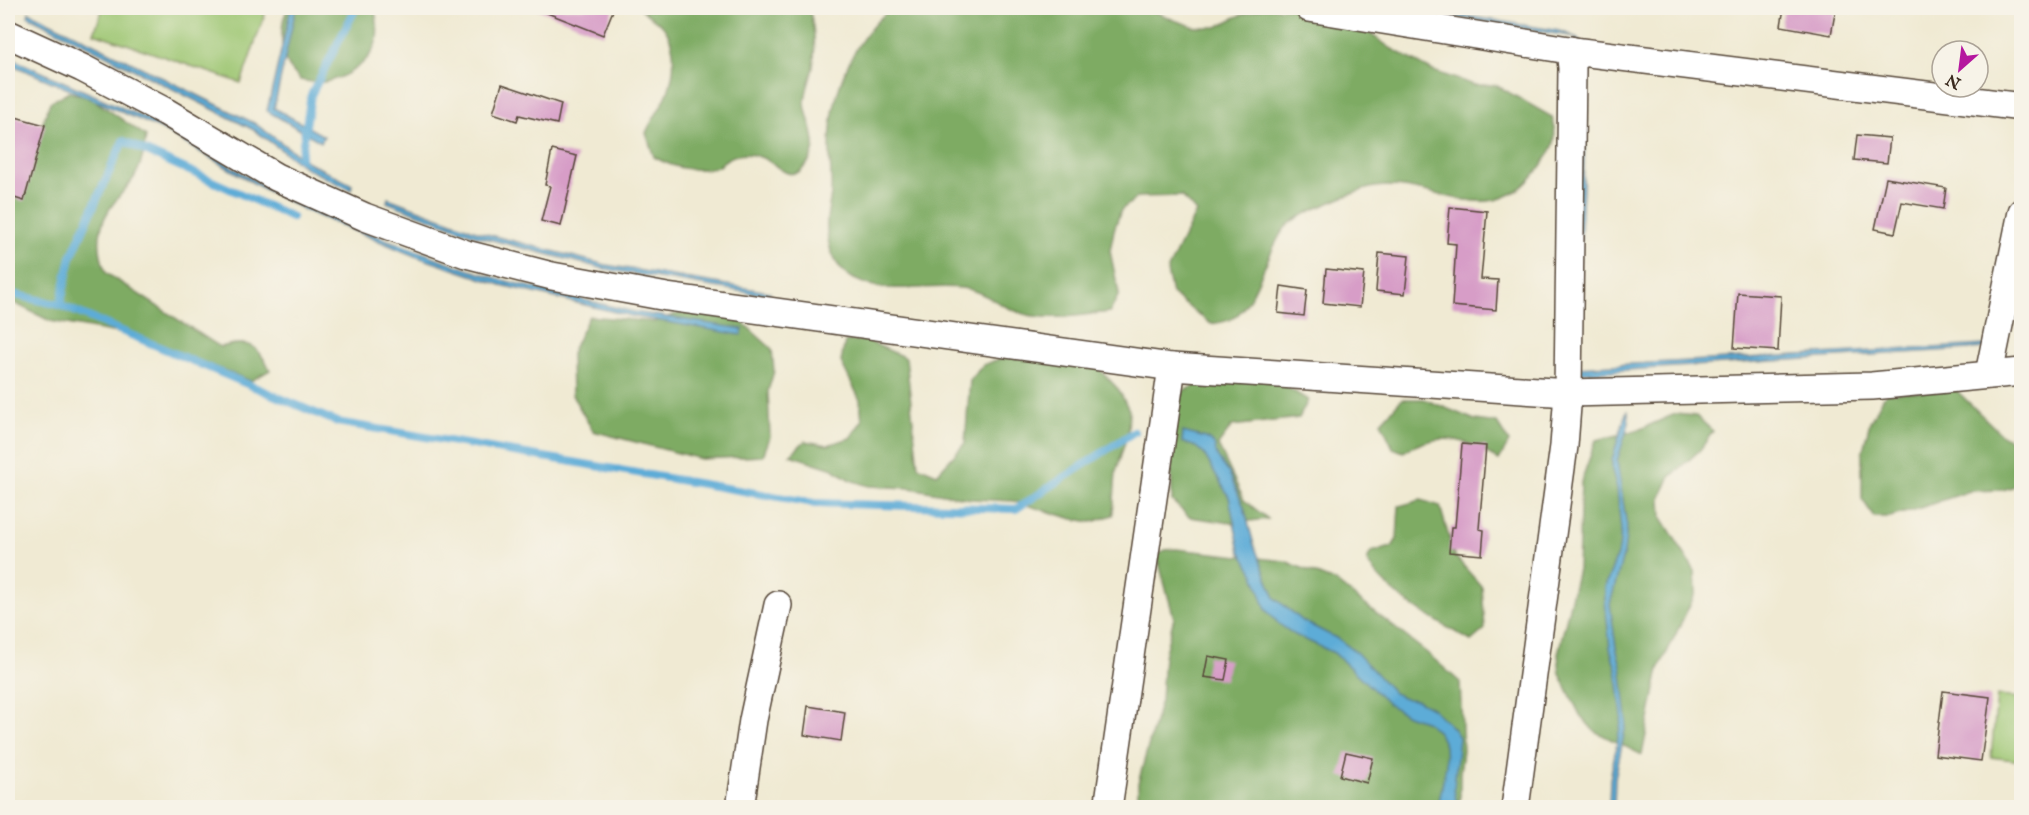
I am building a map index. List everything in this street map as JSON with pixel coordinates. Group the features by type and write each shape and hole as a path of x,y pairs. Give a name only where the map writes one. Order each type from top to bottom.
{"street":[{"path":"1308,8 1570,50 2022,107"},
{"path":"8,34 82,68 166,112 276,177 365,217 466,254 552,276 667,297 1172,367 1568,393 1872,386 2022,372"},
{"path":"1515,807 1564,446 1568,393 1572,68 1570,50"},
{"path":"1989,374 2022,212"},
{"path":"1108,807 1172,367"},
{"path":"740,807 753,720 778,604"}],"green space":[{"path":"103,8 267,8 241,83 94,33"},
{"path":"288,8 374,8 378,31 372,52 354,70 339,78 321,82 300,80 288,65 283,51 282,28"},
{"path":"641,8 809,8 814,52 805,103 814,148 811,158 803,169 791,174 787,173 761,157 747,154 728,158 718,167 701,169 677,167 654,157 646,133 668,92 672,77 673,51 665,29"},
{"path":"892,8 1146,8 1195,27 1217,27 1236,17 1262,8 1328,8 1392,49 1433,71 1474,85 1496,85 1552,117 1555,133 1554,144 1540,167 1520,188 1499,199 1477,201 1410,188 1386,186 1363,190 1300,217 1285,228 1279,237 1255,289 1241,311 1233,318 1222,322 1211,324 1172,294 1167,271 1196,212 1182,196 1138,197 1121,210 1110,251 1119,294 1110,312 1067,317 1034,316 1016,311 978,292 962,288 880,287 854,279 836,262 828,238 827,221 831,189 830,153 833,113 844,73 864,37"},
{"path":"69,92 91,98 146,136 137,171 112,206 102,225 100,249 106,273 220,347 238,344 251,346 260,354 270,370 251,381 135,336 50,321 8,300 8,199 36,143 50,102"},
{"path":"720,313 740,320 772,349 774,371 768,391 770,437 763,456 701,459 593,431 572,395 571,353 589,316 655,322 676,314"},
{"path":"866,340 906,358 918,466 937,474 965,443 970,380 983,365 1002,358 1088,357 1119,390 1129,410 1128,432 1116,472 1113,515 1092,522 1073,519 1013,501 971,499 910,488 869,486 850,480 833,469 790,455 805,441 828,445 850,438 862,421 860,400 841,362 845,341"},
{"path":"1272,378 1308,400 1299,418 1232,426 1218,445 1244,500 1268,519 1232,523 1189,517 1172,501 1170,396 1209,380"},
{"path":"1956,390 2003,436 2021,445 2021,484 2003,490 1970,491 1890,517 1874,517 1862,499 1862,454 1870,422 1886,393"},
{"path":"1402,399 1424,399 1475,420 1497,423 1509,442 1499,460 1475,446 1452,440 1429,441 1403,452 1393,448 1381,422"},
{"path":"1675,414 1696,416 1713,431 1700,450 1669,478 1661,497 1662,518 1695,571 1696,592 1659,669 1642,755 1594,731 1580,715 1560,674 1558,654 1578,569 1581,482 1596,440 1636,431"},
{"path":"1421,500 1440,506 1454,555 1482,587 1485,629 1471,641 1414,607 1387,585 1367,561 1371,552 1392,547 1397,539 1399,506"},
{"path":"1176,549 1285,561 1336,582 1426,652 1460,682 1463,751 1460,773 1460,807 1138,808 1138,783 1161,700 1164,656 1174,618 1157,556 1165,550"},
{"path":"1997,696 2021,698 2021,761 1991,757"}],"water":[{"path":"291,8 296,8 274,108 324,136 321,142 267,111"},
{"path":"1399,8 1418,8 1554,30 1564,32 1578,39 1582,44 1588,76 1575,362 1577,367 1986,345 1985,348 1577,373 1571,362 1576,211 1585,76 1579,43 1570,36"},
{"path":"29,12 254,123 308,162 352,185 351,190 306,168 254,130 28,16"},
{"path":"8,57 163,126 263,185 363,231 502,280 634,312 743,329 741,335 632,316 501,285 415,256 307,211 262,188 161,129 8,63"},
{"path":"388,198 479,232 606,265 770,292 769,296 605,269 477,236 387,202"},
{"path":"1628,411 1629,423 1617,461 1627,527 1624,552 1610,604 1621,666 1627,720 1615,778 1614,807 1609,807 1610,779 1622,717 1616,669 1610,648 1605,587 1619,550 1621,530 1612,460"},
{"path":"1183,432 1206,438 1214,444 1218,458 1229,473 1244,507 1254,545 1275,598 1303,621 1340,640 1357,653 1394,693 1407,699 1417,700 1432,708 1453,728 1459,737 1454,788 1460,807 1438,807 1446,765 1445,746 1439,733 1427,722 1391,706 1334,653 1295,635 1279,624 1266,610 1254,574 1240,551 1229,497 1204,454 1196,447 1182,442"}],"building":[{"path":"537,8 614,8 603,35"},
{"path":"1784,8 1836,8 1831,35 1781,26"},
{"path":"502,84 561,104 557,124 519,115 517,121 493,113"},
{"path":"8,115 45,125 24,201 8,196"},
{"path":"1857,135 1890,138 1887,163 1854,160"},
{"path":"552,150 577,156 561,226 541,221 550,186 545,185"},
{"path":"1886,178 1946,188 1943,209 1902,202 1895,233 1875,229"},
{"path":"1450,207 1487,211 1481,279 1498,280 1496,310 1452,306 1456,244 1447,243"},
{"path":"1379,253 1409,256 1405,294 1376,291"},
{"path":"1326,269 1364,273 1360,307 1323,303"},
{"path":"1281,286 1307,290 1304,316 1278,313"},
{"path":"1738,293 1781,296 1778,351 1734,348"},
{"path":"1462,444 1486,446 1479,529 1484,530 1482,555 1449,552 1451,527 1455,527"},
{"path":"1208,656 1229,660 1225,680 1204,677"},
{"path":"1943,691 1990,697 1981,761 1935,755"},
{"path":"808,706 845,712 841,741 804,735"},
{"path":"1346,752 1373,758 1367,783 1340,776"}],"waterway":[{"path":"301,156 311,95 356,8"},
{"path":"60,305 71,257 123,141 292,217"},
{"path":"8,293 60,305 337,422 814,503 1016,509 1134,432"}]}
